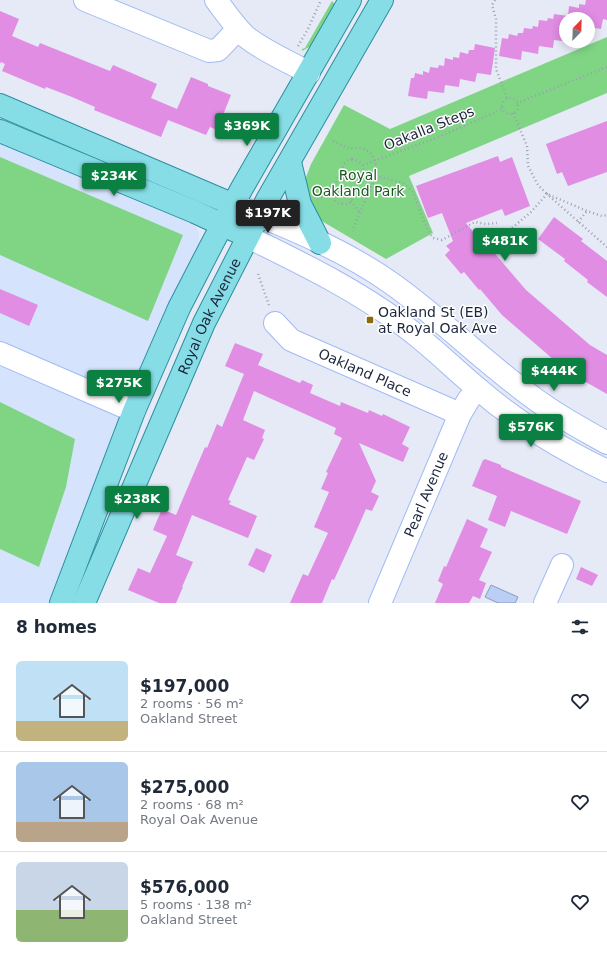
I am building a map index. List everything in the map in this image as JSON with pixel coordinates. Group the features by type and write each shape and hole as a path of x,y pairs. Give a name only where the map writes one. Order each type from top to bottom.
{"main road":[{"name":"Royal Oak Avenue","path":"61,603 134,412 179,308 222,225 350,0"},
{"name":"Royal Oak Avenue","path":"84,603 204,323 259,215 382,0"},
{"path":"0,105 234,205"},
{"path":"0,131 195,212 248,237"},
{"path":"290,162 300,204 320,242"}],"street":[{"path":"85,0 209,51 218,50 238,29"},
{"path":"216,0 238,29 255,43 309,73"},
{"path":"234,205 320,242 366,266 428,310 488,362 544,406 607,443"},
{"path":"248,237 330,278 366,299 403,325 511,415 578,457 607,471"},
{"name":"Oakland Place","path":"275,323 292,340 460,414"},
{"path":"0,353 134,412"},
{"name":"Pearl Avenue","path":"380,603 460,414 469,399 478,389"},
{"path":"546,603 562,565"}],"path":[{"path":"298,46 308,29 321,0"},
{"path":"495,0 492,5 496,19 496,69 506,98 503,102 503,109 506,113 513,113 517,109 518,104 527,98 607,67"},
{"path":"506,98 513,98 518,104"},
{"name":"Oakalla Steps","path":"363,165 441,136 503,109"},
{"path":"513,113 527,146 528,166 538,185 607,247"},
{"path":"333,141 348,148 363,148 367,150 378,168 376,176 352,231"},
{"path":"352,159 363,165 363,172 349,204 340,204 335,201 331,194 346,162 352,159"},
{"path":"376,176 403,183 413,192 428,231 433,238 442,240 475,222 486,224 497,223"},
{"path":"323,196 331,194"},
{"path":"547,194 587,211 602,216 607,215"},
{"path":"506,233 531,212 547,194"},
{"path":"351,201 360,214"},
{"path":"578,222 587,211"},
{"path":"258,274 275,323"}],"shaded area":[{"path":"0,140 188,220 196,227 199,234 199,242 166,310 52,603 0,603"},
{"path":"491,585 518,597 515,603 498,603 485,597"}],"green space":[{"path":"332,1 335,4 311,46 302,51 302,49 305,48"},
{"name":"Royal Oakland Park","path":"607,37 607,93 409,176 433,233 386,259 320,220 309,206 305,180 311,164 344,105 390,129 581,48 595,48 595,42"},
{"path":"0,157 183,235 148,321 0,255"},
{"path":"0,402 75,439 66,487 39,567 0,549"}],"building":[{"path":"586,0 607,0 607,20 603,19 601,29 595,28 595,12 568,12 569,6 579,8 579,4 585,5"},
{"path":"0,11 19,19 12,36 38,47 40,43 110,71 113,65 157,84 151,98 177,109 191,77 208,84 208,86 231,95 217,130 210,127 206,135 168,120 161,137 94,110 95,107 72,97 46,87 45,89 2,71 5,64 1,62 0,64"},
{"path":"554,14 559,15 559,41 554,40 553,48 539,46 538,54 522,51 521,60 499,56 502,38 508,39 509,34 517,36 518,33 523,33 524,28 532,29 533,26 538,27 539,20 547,21 548,18 553,19"},
{"path":"475,44 495,48 491,75 477,73 475,82 460,79 459,87 445,85 444,93 428,91 427,99 408,96 411,78 414,78 415,73 423,75 423,71 429,73 430,67 438,68 439,65 444,66 445,58 453,60 453,57 459,58 460,52 468,54 469,50 474,50"},
{"path":"607,121 607,172 568,186 562,172 557,174 546,144"},
{"path":"498,156 500,162 512,157 530,206 505,216 502,209 466,223 489,251 491,249 526,290 590,345 607,355 607,394 568,372 502,315 464,272 461,274 445,255 450,250 446,246 453,241 442,213 428,218 416,186"},
{"path":"554,217 583,239 581,241 607,261 607,297 587,282 588,280 564,261 565,259 538,239"},
{"path":"0,289 38,305 29,326 0,313"},
{"path":"235,343 263,354 258,365 300,383 302,380 313,385 310,393 340,406 341,402 368,413 369,410 382,416 383,414 410,427 402,444 409,448 403,462 359,443 376,481 371,492 379,496 372,511 366,509 322,603 290,603 303,574 308,576 328,533 314,527 329,492 321,489 328,473 326,472 342,438 334,434 336,428 254,391 243,420 265,430 262,438 264,439 254,460 247,457 228,500 231,501 229,504 257,516 248,538 192,515 176,555 193,562 176,603 159,603 128,590 138,568 150,573 167,536 153,530 162,509 176,515 205,447 207,448 217,424 222,427 244,374 225,366"},
{"path":"485,459 581,501 567,534 511,511 505,527 488,520 497,496 472,486 483,460"},
{"path":"467,519 488,529 480,547 492,552 479,580 486,583 480,599 473,596 469,603 435,603 443,584 438,581 444,566 446,567"},
{"path":"256,548 272,555 264,573 248,565"},
{"path":"581,567 598,575 592,586 576,579"}],"place":[{"name":"Oakland St (EB) at Royal Oak Ave","path":"370,320"}]}
